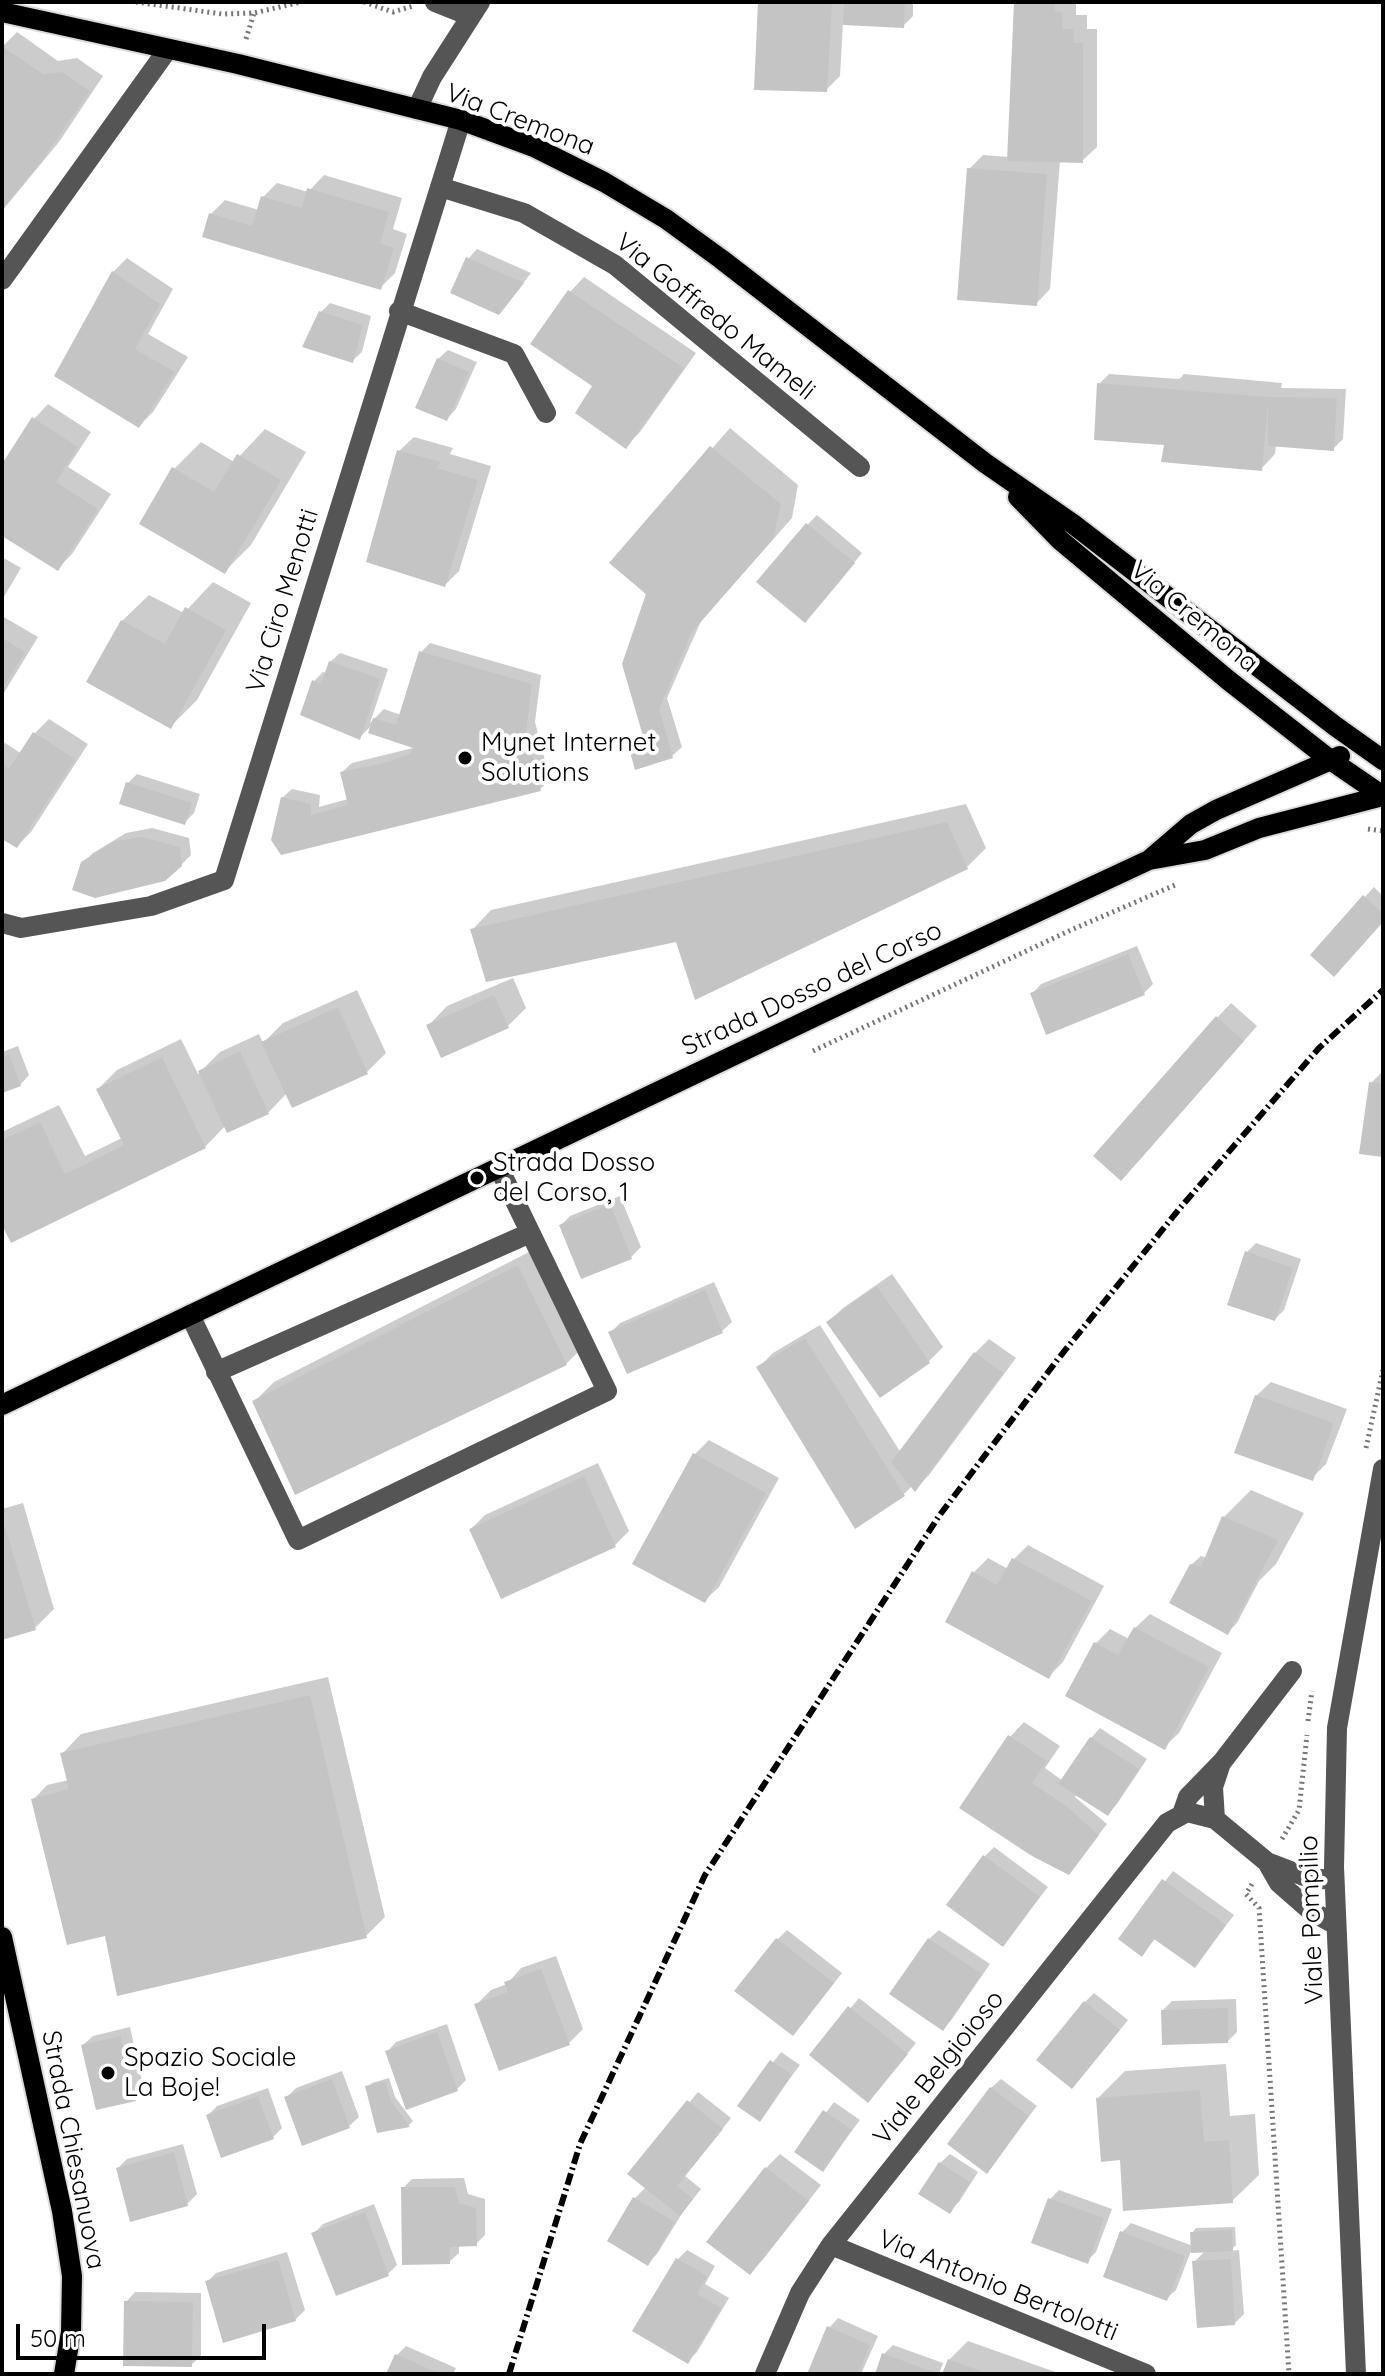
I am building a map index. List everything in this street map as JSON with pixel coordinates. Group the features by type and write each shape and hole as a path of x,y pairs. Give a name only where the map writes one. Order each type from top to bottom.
{"main road":[{"name":"Via Cremona","path":"2,12 238,64 461,120 569,163 666,219 721,259 985,463 1073,524 1266,674 1383,760"},
{"name":"Via Cremona","path":"985,463 1060,540 1228,680 1329,759 1383,796"},
{"name":"Strada Dosso del Corso","path":"1149,860 1191,824 1329,759 1364,748"},
{"name":"Strada Dosso del Corso","path":"2,1405 871,989 1149,860 1205,850 1259,828 1383,796"},
{"name":"Strada Chiesanuova","path":"2,1937 59,2195 72,2276 71,2332 64,2374"}],"street":[{"path":"417,109 432,77 475,9 489,2"},
{"path":"426,4 475,9"},
{"path":"2,280 168,49"},
{"name":"Via Ciro Menotti","path":"2,923 21,928 151,906 224,880 461,120"},
{"name":"Via Goffredo Mameli","path":"440,187 524,213 615,265 860,467"},
{"path":"399,311 514,354 546,413"},
{"path":"190,1315 298,1540 607,1391 499,1168"},
{"path":"216,1372 530,1233"},
{"name":"Viale Pompilio","path":"1356,2374 1334,1880 1337,1728 1383,1469"},
{"name":"Viale Belgioioso","path":"765,2374 800,2293 831,2245 1167,1823 1182,1814 1188,1797 1222,1762 1292,1671"},
{"name":"Viale Belgioioso","path":"1215,1819 1213,1787 1222,1762"},
{"path":"1182,1814 1200,1814 1215,1819 1267,1862 1309,1878 1334,1880"},
{"path":"1267,1862 1279,1883 1311,1911 1336,1925"},
{"name":"Via Antonio Bertolotti","path":"831,2245 1140,2373"}],"path":[{"path":"141,2 222,14 254,13 301,2"},
{"path":"364,2 393,12 426,4"}],"building":[{"path":"758,2 832,2 827,92 754,90"},
{"path":"844,2 905,2 904,28 843,25"},
{"path":"1014,2 1054,2 1055,11 1062,12 1062,29 1074,29 1074,43 1083,43 1083,163 1007,161"},
{"path":"2,46 43,74 62,72 90,91 41,162 2,210"},
{"path":"967,168 1047,174 1037,306 957,300"},
{"path":"307,188 389,212 380,243 394,248 381,290 202,237 209,213 252,226 261,196 302,208"},
{"path":"466,257 524,283 499,315 450,293"},
{"path":"112,271 160,304 135,349 175,372 139,428 54,376"},
{"path":"568,290 684,368 626,449 575,413 592,386 530,344"},
{"path":"319,311 363,325 353,363 302,347"},
{"path":"437,358 469,372 447,421 415,408"},
{"path":"1097,383 1268,397 1337,398 1334,451 1268,446 1268,404 1262,471 1161,462 1164,445 1094,440"},
{"path":"32,417 78,447 56,482 98,509 58,571 2,536 2,464"},
{"path":"710,446 781,504 773,539 692,632 659,709 673,758 635,770 627,741 643,736 622,664 646,594 609,563"},
{"path":"397,450 441,462 437,468 478,480 445,587 366,562"},
{"path":"237,454 281,480 225,574 139,524 172,467 214,492"},
{"path":"806,523 855,563 805,623 756,582"},
{"path":"185,607 226,630 171,729 86,682 121,620 165,644"},
{"path":"2,638 25,652 2,690"},
{"name":"Mynet Internet Solutions","path":"419,651 532,684 526,732 541,791 281,855 271,840 281,797 311,804 311,815 348,805 340,772 410,754 413,748 368,733 373,718 396,725"},
{"path":"329,661 380,679 360,740 300,715 312,680 321,684"},
{"path":"33,732 75,759 17,848 2,839 2,764 9,769"},
{"path":"126,782 192,803 185,825 119,804"},
{"path":"947,822 968,869 695,1000 676,942 486,982 470,929"},
{"path":"142,837 180,847 182,866 165,881 95,898 72,890 81,862 115,841"},
{"path":"1363,895 1383,913 1383,922 1334,977 1310,955"},
{"path":"1128,954 1145,995 1046,1035 1030,993"},
{"path":"494,995 509,1028 441,1058 426,1025"},
{"path":"338,1007 368,1074 292,1108 261,1042"},
{"path":"1216,1016 1244,1041 1121,1181 1093,1156"},
{"path":"240,1051 269,1114 227,1133 198,1071"},
{"path":"9,1054 21,1086 2,1093 2,1057"},
{"path":"162,1057 206,1148 11,1243 2,1225 2,1140 40,1122 65,1174 124,1145 96,1089"},
{"path":"1369,1082 1383,1084 1383,1157 1359,1154"},
{"path":"610,1204 632,1259 581,1279 559,1225"},
{"path":"1245,1251 1293,1268 1275,1321 1227,1305"},
{"path":"518,1265 567,1365 295,1495 252,1401"},
{"path":"877,1286 930,1363 880,1398 826,1322"},
{"path":"705,1290 723,1333 627,1374 608,1332"},
{"path":"805,1338 905,1496 855,1529 756,1367"},
{"path":"974,1352 1003,1373 915,1492 891,1462"},
{"path":"1255,1395 1334,1423 1313,1481 1234,1453"},
{"path":"693,1453 766,1493 705,1603 632,1564"},
{"path":"584,1476 616,1547 501,1599 469,1529"},
{"path":"1222,1516 1278,1540 1228,1635 1169,1603 1190,1564 1201,1567"},
{"path":"2,1517 36,1630 2,1640"},
{"path":"1012,1558 1092,1601 1049,1679 945,1622 972,1571 997,1585"},
{"path":"1134,1627 1209,1667 1165,1750 1065,1696 1094,1642 1118,1655"},
{"path":"310,1695 367,1938 117,1996 105,1936 67,1945 31,1799 69,1789 60,1753"},
{"path":"1008,1735 1047,1761 1032,1783 1066,1806 1099,1835 1069,1875 1032,1856 959,1808"},
{"path":"1090,1737 1139,1769 1108,1816 1058,1784"},
{"path":"983,1855 1040,1897 1003,1947 946,1905"},
{"path":"1162,1879 1226,1925 1195,1968 1154,1939 1142,1957 1118,1939"},
{"path":"776,1938 834,1983 793,2036 734,1991"},
{"path":"928,1938 982,1974 943,2031 889,1994"},
{"path":"541,1969 570,2045 499,2071 474,2004 508,1992 504,1982"},
{"path":"1084,2001 1120,2030 1072,2089 1036,2060"},
{"path":"848,2006 908,2054 868,2103 809,2055"},
{"path":"1228,2008 1228,2043 1162,2045 1161,2010"},
{"path":"437,2032 458,2091 406,2110 385,2051"},
{"name":"Spazio Sociale La Boje!","path":"121,2036 136,2101 96,2110 81,2045"},
{"path":"770,2060 792,2075 760,2122 737,2106"},
{"path":"332,2079 350,2128 302,2146 284,2097"},
{"path":"385,2081 391,2101 410,2127 377,2133 365,2086"},
{"path":"990,2087 1029,2116 987,2174 947,2144"},
{"path":"1200,2090 1204,2142 1229,2140 1233,2203 1123,2211 1120,2160 1101,2162 1096,2098"},
{"path":"258,2096 274,2139 221,2158 206,2115"},
{"path":"687,2100 723,2129 677,2186 693,2199 680,2216 627,2174"},
{"path":"823,2110 852,2130 823,2172 794,2152"},
{"path":"174,2152 188,2206 130,2222 116,2168"},
{"path":"939,2162 970,2182 950,2214 918,2194"},
{"path":"765,2167 809,2201 750,2275 706,2242"},
{"path":"401,2187 455,2187 459,2203 476,2208 477,2246 450,2247 450,2264 402,2265"},
{"path":"633,2197 675,2222 648,2266 607,2241"},
{"path":"1048,2198 1104,2218 1088,2264 1031,2243"},
{"path":"365,2212 389,2276 336,2296 311,2233"},
{"path":"1232,2230 1233,2251 1191,2253 1190,2232"},
{"path":"1120,2231 1185,2256 1167,2301 1103,2277"},
{"path":"676,2258 707,2276 697,2294 721,2308 688,2364 632,2331"},
{"path":"1231,2259 1235,2325 1197,2328 1192,2261"},
{"path":"278,2260 296,2321 223,2343 205,2281"},
{"path":"124,2301 193,2302 192,2367 123,2366"},
{"path":"827,2326 870,2345 858,2374 807,2374"},
{"path":"882,2353 939,2374 875,2374"},
{"path":"395,2354 441,2374 386,2374"},
{"path":"948,2359 989,2374 942,2374"}],"railway":[{"path":"509,2374 580,2144 705,1875 939,1516 1058,1359 1180,1208 1319,1048 1383,990"}],"place":[{"name":"Mynet Internet Solutions","path":"465,758"},
{"name":"Strada Dosso del Corso, 1","path":"477,1178"},
{"name":"Spazio Sociale La Boje!","path":"108,2073"}]}
